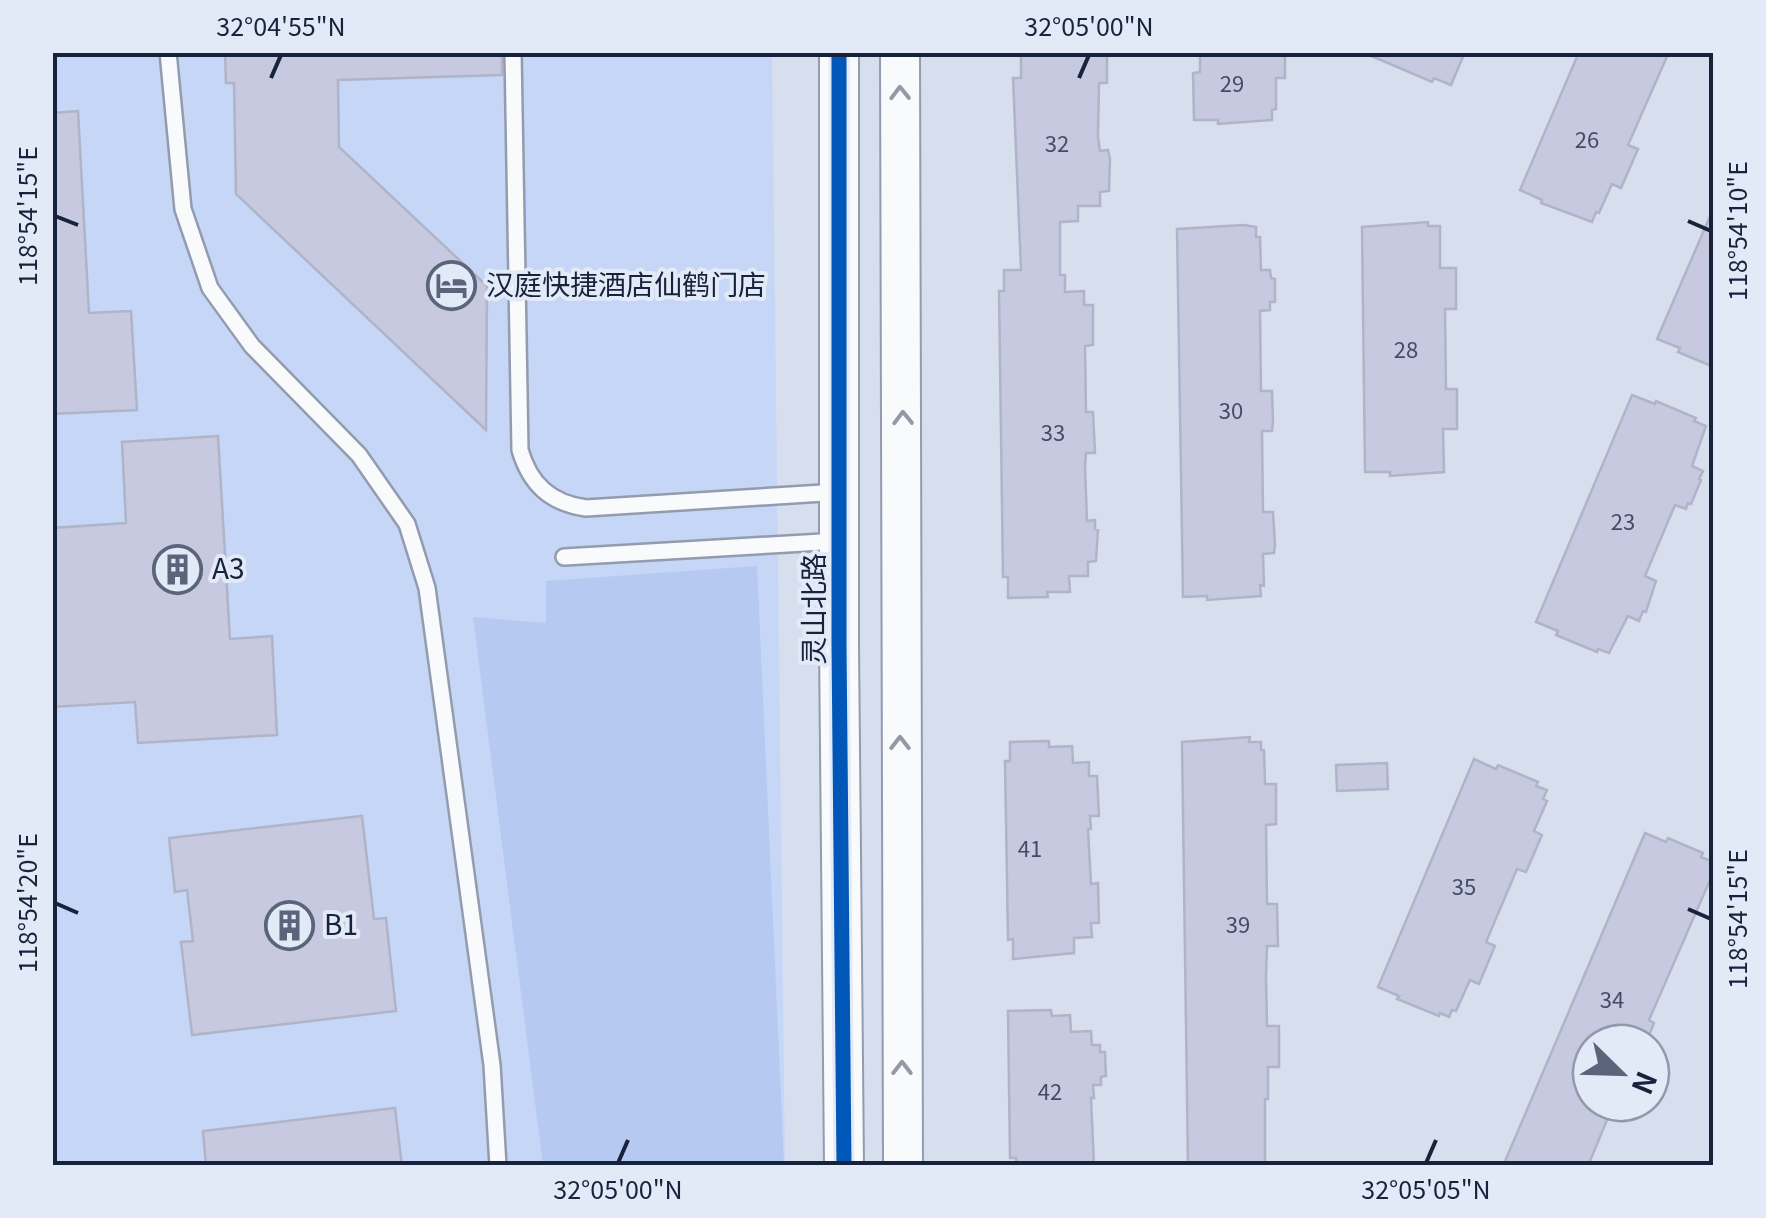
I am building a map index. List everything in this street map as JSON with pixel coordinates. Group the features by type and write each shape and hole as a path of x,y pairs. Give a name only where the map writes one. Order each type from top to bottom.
{"street":[{"name":"灵山北路","path":"840,52 844,1166"},
{"path":"900,52 903,1166"}],"lane":[{"path":"168,52 183,209 210,288 252,346 359,456 407,524 427,588 492,1065 498,1166"},
{"path":"513,52 520,450 532,479 556,500 586,508 839,492"},
{"path":"564,557 839,541"}],"shaded area":[{"path":"52,53 772,53 785,1165 53,1165"},
{"path":"757,566 784,1165 543,1165 473,617 546,623 546,581"}],"building":[{"path":"225,52 502,52 502,75 338,80 339,147 487,286 486,430 236,194 234,83 226,83"},
{"path":"1021,52 1107,52 1107,83 1099,83 1098,137 1100,151 1108,150 1110,159 1109,191 1100,192 1100,206 1078,206 1078,221 1060,222 1060,275 1065,275 1065,292 1084,291 1084,305 1093,305 1093,345 1085,346 1086,412 1093,412 1095,453 1086,453 1085,466 1087,521 1095,520 1098,530 1096,561 1088,562 1088,576 1069,576 1070,592 1008,598 1008,577 1003,577 999,291 1004,291 1004,270 1021,270 1013,78 1021,78"},
{"path":"1200,52 1285,52 1285,78 1276,78 1272,120 1218,124 1218,120 1194,120 1193,73 1200,72"},
{"path":"1362,52 1465,52 1451,85 1434,78 1432,82"},
{"path":"1579,52 1669,52 1628,145 1638,149 1621,188 1612,184 1592,222 1541,203 1542,200 1520,190"},
{"path":"78,111 89,313 131,311 137,410 52,414 52,113"},
{"path":"1714,207 1714,367 1657,339"},
{"path":"1428,222 1428,226 1440,226 1440,268 1456,268 1456,309 1445,309 1446,389 1457,389 1457,429 1443,429 1444,472 1390,476 1390,472 1365,472 1362,227"},
{"path":"1256,227 1261,270 1270,270 1271,278 1275,279 1275,302 1270,302 1270,310 1260,311 1261,391 1272,391 1273,422 1272,431 1262,431 1263,512 1273,512 1274,553 1263,554 1261,596 1207,600 1207,596 1183,597 1177,229"},
{"path":"1632,395 1655,404 1656,401 1706,426 1692,466 1703,471 1691,504 1686,509 1675,505 1645,576 1656,581 1646,612 1639,621 1628,616 1609,653 1598,649 1597,652 1536,622"},
{"name":"A3","path":"218,436 230,639 272,636 277,735 138,743 135,702 52,707 52,528 126,523 122,442"},
{"path":"1250,737 1249,742 1261,742 1264,750 1265,784 1276,784 1276,824 1266,825 1267,904 1277,904 1278,946 1267,946 1266,976 1267,1026 1279,1026 1279,1067 1268,1067 1265,1166 1188,1166 1182,742"},
{"path":"1049,741 1049,747 1072,746 1073,763 1089,762 1089,776 1097,776 1099,816 1090,816 1088,829 1091,884 1098,883 1099,923 1091,923 1092,937 1074,938 1074,953 1013,959 1013,939 1008,940 1005,761 1010,761 1010,742"},
{"path":"1474,759 1538,782 1536,786 1547,790 1543,799 1547,801 1534,831 1542,835 1526,872 1517,869 1486,942 1495,946 1479,984 1470,980 1456,1011 1452,1010 1449,1017 1440,1013 1439,1016 1378,987"},
{"path":"1387,763 1388,789 1337,791 1336,765"},
{"name":"B1","path":"362,816 374,919 386,918 396,1011 192,1035 181,942 193,941 187,890 175,892 169,838"},
{"path":"1645,833 1703,853 1701,857 1714,862 1714,871 1649,1020 1654,1023 1571,1023 1571,1123 1606,1123 1588,1166 1503,1166"},
{"path":"1051,1010 1052,1016 1070,1015 1071,1032 1091,1031 1092,1045 1100,1045 1100,1052 1105,1052 1106,1076 1101,1077 1101,1085 1093,1085 1091,1098 1094,1166 1017,1166 1016,1158 1010,1158 1008,1011"},
{"path":"395,1108 402,1166 206,1166 203,1131"}],"cycle path":[{"path":"839,52 844,1166"}],"place":[{"name":"汉庭快捷酒店仙鹤门店","path":"451,285"},
{"name":"A3","path":"177,569"},
{"name":"B1","path":"289,925"}]}
